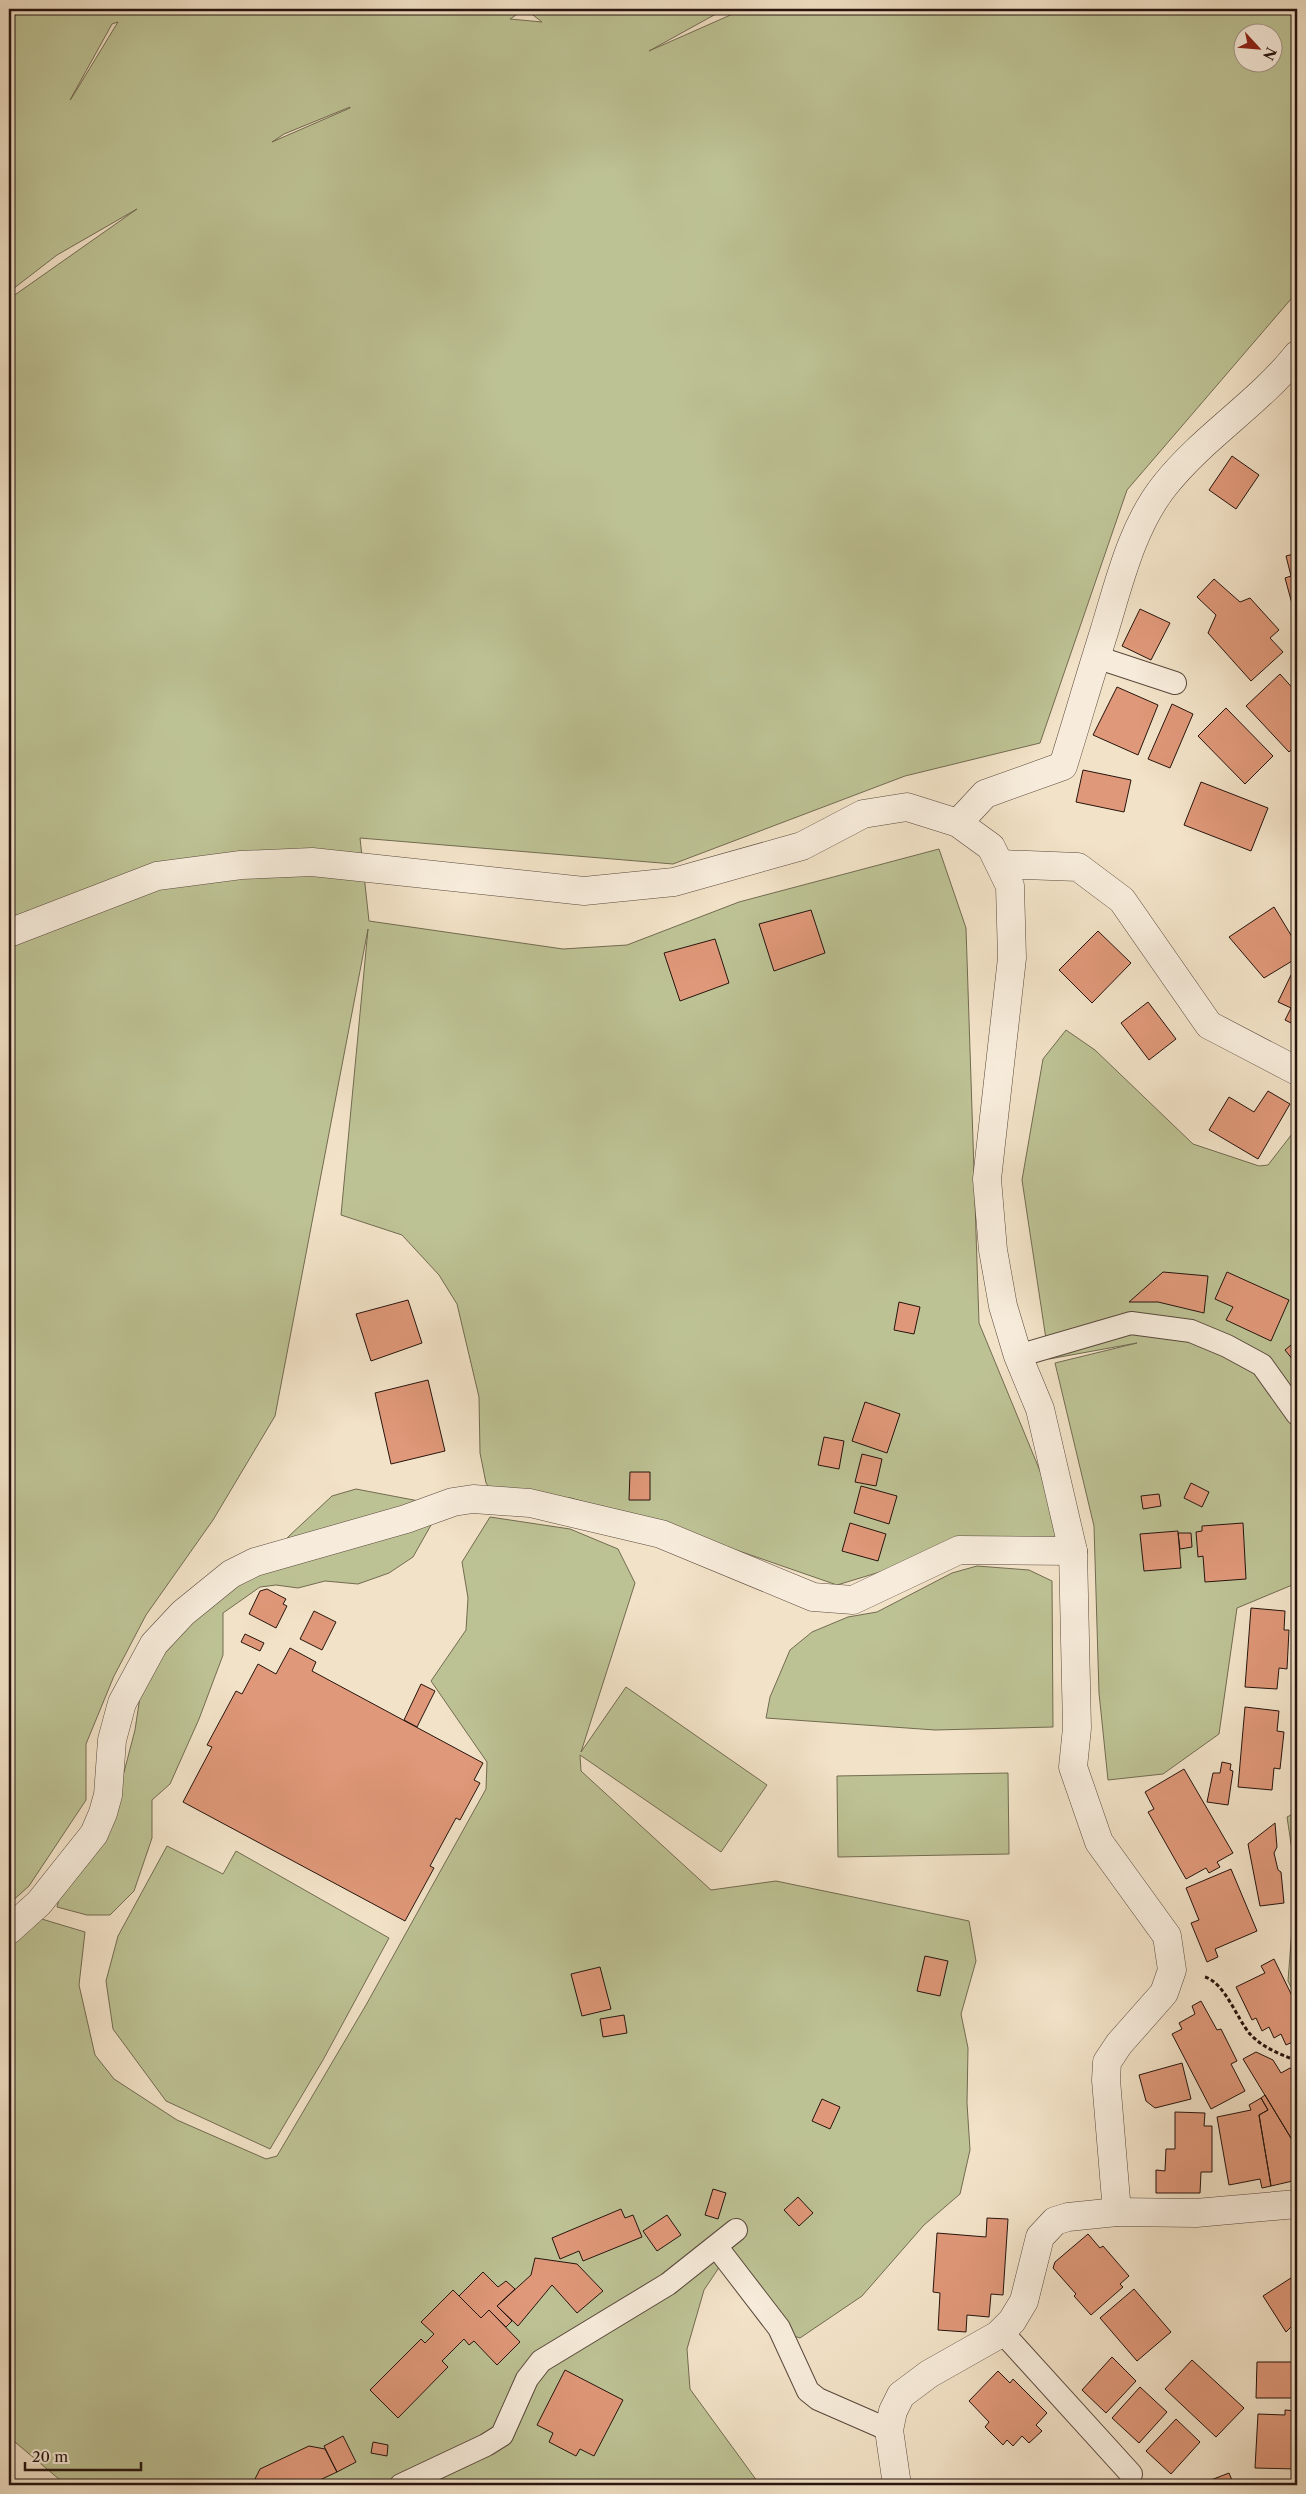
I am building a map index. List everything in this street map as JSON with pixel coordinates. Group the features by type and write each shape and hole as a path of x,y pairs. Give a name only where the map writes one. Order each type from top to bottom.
{"street":[{"path":"958,823 985,794 1063,766 1118,584 1141,525 1164,486 1199,447 1281,376 1297,355"},
{"path":"9,932 157,876 241,865 312,862 584,891 674,882 802,846 864,814 907,807 958,823 991,847 1010,886 1012,958 987,1179 993,1250 1003,1306 1018,1356 1040,1408 1073,1551 1077,1728 1073,1767 1099,1842 1167,1936 1172,1970 1164,1993 1119,2044 1107,2062 1106,2080 1117,2212"},
{"path":"1000,864 1078,867 1122,900 1209,1025 1297,1071"},
{"path":"9,1930 39,1903 94,1834 104,1813 108,1795 112,1740 122,1703 154,1644 183,1613 231,1574 255,1562 406,1519 453,1502 473,1499 530,1503 662,1534 813,1597 853,1600 959,1550 1073,1551"},
{"path":"896,2485 889,2430 892,2411 901,2395 929,2374 1002,2332 1012,2321 1024,2300 1040,2237 1055,2221 1068,2217 1117,2212 1196,2213 1297,2204"}],"lane":[{"path":"1096,657 1175,683"},
{"path":"1018,1356 1131,1323 1191,1331 1227,1346 1262,1365 1297,1414"},
{"path":"401,2485 486,2445 502,2435 527,2379 541,2361 668,2284 736,2230"},
{"path":"716,2246 778,2328 808,2391 818,2399 889,2430"},
{"path":"1002,2332 1131,2474"}],"path":[{"path":"1172,1970 1211,1978 1249,2033 1263,2047 1297,2061"}],"green space":[{"path":"9,9 525,9 725,9 649,51 744,9 1297,9 1297,292 1127,490 1040,743 905,776 673,864 360,838 369,921 563,949 627,945 739,902 939,849 966,928 979,1323 1073,1551 903,1565 837,1585 716,1543 571,1498 494,1494 486,1483 480,1453 479,1397 457,1304 439,1275 402,1235 341,1215 368,929 275,1416 213,1520 146,1615 114,1676 86,1744 86,1800 29,1886 9,1904 9,299 137,209 57,255 9,292","holes":["525,9 542,22 510,19","118,22 70,100 112,24","350,108 272,142 284,134"]},
{"path":"1066,1030 1095,1050 1193,1144 1259,1166 1268,1165 1292,1134 1297,1124 1297,1583 1237,1608 1219,1734 1163,1774 1108,1780 1099,1693 1094,1526 1055,1363 1137,1343 1049,1359 1022,1180 1043,1059"},
{"path":"356,1489 424,1502 435,1518 413,1557 389,1573 358,1584 325,1581 298,1588 276,1585 260,1587 223,1613 223,1655 199,1719 170,1784 152,1800 152,1838 134,1891 110,1915 87,1915 57,1907 61,1892 99,1850 117,1799 135,1730 141,1690 162,1652 213,1593 259,1570 289,1536 332,1496"},
{"path":"490,1517 570,1529 618,1549 635,1583 581,1752 626,1687 767,1785 721,1852 580,1755 581,1771 711,1890 776,1881 969,1921 976,1961 961,2014 968,2048 967,2103 970,2150 960,2194 924,2225 862,2296 800,2338 794,2336 720,2266 704,2290 687,2349 690,2389 760,2485 66,2485 9,2437 9,1945 35,1917 85,1932 79,1985 95,2055 114,2079 177,2120 266,2159 277,2156 366,2005 486,1789 487,1762 431,1681 466,1630 468,1598 462,1562"},
{"path":"977,1566 1029,1570 1052,1581 1053,1727 935,1730 766,1718 770,1697 790,1650 812,1632 848,1617 877,1612 952,1573"},
{"path":"1008,1773 1009,1854 838,1857 837,1776"},
{"path":"1297,1812 1297,1999 1288,1981 1296,1876 1287,1817"},
{"path":"167,1846 223,1874 236,1851 389,1938 323,2060 270,2149 166,2101 113,2029 106,1981 118,1936"}],"building":[{"path":"1232,456 1259,475 1236,509 1209,490"},
{"path":"1297,553 1297,622 1285,578 1291,576 1286,556"},
{"path":"1214,579 1240,602 1250,598 1279,630 1270,638 1283,652 1251,681 1208,633 1216,615 1197,597"},
{"path":"1140,609 1170,623 1151,660 1122,646"},
{"path":"1280,674 1297,693 1297,702 1294,705 1297,708 1297,745 1289,752 1246,706"},
{"path":"1117,687 1158,705 1138,755 1093,735"},
{"path":"1172,704 1193,714 1170,768 1148,759"},
{"path":"1226,708 1273,756 1245,784 1198,736"},
{"path":"1083,770 1131,780 1124,812 1076,802"},
{"path":"1201,782 1268,808 1251,851 1184,825"},
{"path":"1274,907 1297,945 1297,958 1264,978 1229,937"},
{"path":"811,910 825,953 774,971 759,924"},
{"path":"1098,931 1131,963 1092,1003 1059,970"},
{"path":"715,939 729,983 680,1001 664,953"},
{"path":"1291,975 1297,978 1297,1026 1285,1020 1291,1008 1278,1002"},
{"path":"1148,1002 1176,1039 1149,1060 1121,1023"},
{"path":"1297,1029 1297,1043 1292,1040"},
{"path":"1268,1091 1290,1104 1258,1159 1209,1130 1229,1097 1254,1112"},
{"path":"1163,1272 1208,1276 1204,1313 1158,1302 1129,1302"},
{"path":"1227,1272 1289,1300 1271,1341 1226,1320 1233,1307 1215,1299"},
{"path":"408,1300 422,1343 371,1361 356,1314"},
{"path":"899,1302 920,1307 914,1334 894,1330"},
{"path":"1297,1340 1297,1365 1285,1350"},
{"path":"428,1380 445,1451 391,1464 375,1393"},
{"path":"865,1402 900,1414 887,1453 852,1441"},
{"path":"824,1437 844,1441 839,1469 818,1465"},
{"path":"862,1454 882,1459 876,1486 855,1482"},
{"path":"630,1472 650,1472 650,1500 629,1500"},
{"path":"1191,1483 1209,1492 1202,1507 1184,1498"},
{"path":"861,1486 897,1496 889,1524 854,1513"},
{"path":"1159,1494 1161,1506 1143,1509 1141,1496"},
{"path":"850,1523 886,1534 878,1561 842,1551"},
{"path":"1243,1523 1246,1579 1205,1582 1203,1556 1198,1557 1196,1532 1202,1531 1202,1526"},
{"path":"1178,1531 1181,1568 1144,1571 1140,1534"},
{"path":"1178,1533 1191,1533 1192,1547 1180,1549"},
{"path":"267,1589 286,1599 283,1604 287,1606 276,1628 249,1614 260,1591"},
{"path":"1251,1608 1285,1611 1284,1630 1289,1630 1287,1669 1279,1668 1277,1689 1245,1687"},
{"path":"314,1611 336,1622 322,1650 300,1639"},
{"path":"245,1634 264,1643 260,1651 241,1642"},
{"path":"290,1648 316,1662 312,1671 483,1763 474,1780 480,1783 460,1820 456,1818 430,1866 434,1868 405,1921 183,1802 212,1747 207,1745 236,1691 242,1694 258,1664 276,1674"},
{"path":"421,1684 435,1691 417,1727 404,1720"},
{"path":"1245,1707 1279,1711 1277,1731 1284,1732 1280,1769 1274,1768 1272,1790 1238,1787"},
{"path":"1222,1762 1231,1764 1230,1770 1233,1771 1228,1805 1207,1802 1213,1773 1220,1773"},
{"path":"1184,1769 1233,1853 1217,1862 1220,1867 1209,1873 1206,1868 1186,1879 1148,1812 1154,1809 1145,1792"},
{"path":"1275,1823 1277,1847 1274,1853 1278,1870 1281,1872 1284,1903 1260,1906 1248,1844"},
{"path":"1231,1869 1257,1931 1215,1949 1218,1957 1207,1962 1191,1923 1199,1920 1186,1888"},
{"path":"925,1956 948,1961 940,1996 917,1991"},
{"path":"1274,1959 1297,2006 1297,2040 1286,2045 1281,2034 1274,2038 1269,2027 1262,2031 1256,2018 1252,2020 1236,1987 1265,1973 1261,1966"},
{"path":"600,1967 611,2009 582,2016 571,1974"},
{"path":"1201,2001 1217,2030 1221,2029 1237,2061 1231,2064 1245,2091 1211,2109 1172,2034 1182,2029 1179,2023 1195,2014 1192,2006"},
{"path":"624,2015 627,2033 603,2037 600,2019"},
{"path":"1256,2052 1273,2060 1281,2073 1290,2068 1297,2072 1297,2148 1243,2059"},
{"path":"1182,2063 1191,2099 1155,2108 1146,2101 1139,2075"},
{"path":"1265,2095 1297,2148 1297,2180 1271,2186 1259,2115 1268,2110 1261,2098"},
{"path":"1261,2098 1268,2110 1259,2115 1271,2186 1262,2188 1260,2179 1229,2185 1217,2117 1251,2110 1249,2105"},
{"path":"822,2099 840,2107 830,2129 812,2121"},
{"path":"1175,2112 1205,2113 1204,2126 1212,2126 1212,2172 1201,2172 1200,2193 1156,2193 1156,2170 1165,2171 1166,2149 1175,2149"},
{"path":"713,2189 726,2193 718,2219 705,2215"},
{"path":"798,2197 813,2213 799,2226 784,2210"},
{"path":"621,2209 625,2218 633,2215 642,2237 583,2261 579,2251 560,2259 552,2238"},
{"path":"667,2215 681,2235 657,2251 643,2231"},
{"path":"987,2218 1008,2219 1003,2295 991,2294 989,2317 967,2315 966,2332 938,2330 940,2293 933,2292 937,2233 986,2237"},
{"path":"1088,2234 1100,2248 1103,2246 1129,2276 1120,2284 1123,2287 1091,2315 1074,2296 1076,2294 1053,2268 1055,2262"},
{"path":"535,2258 577,2264 603,2291 577,2313 552,2285 518,2326 497,2306 531,2275"},
{"path":"483,2272 498,2287 506,2281 515,2289 497,2306 512,2321 506,2327 489,2310 481,2318 459,2296"},
{"path":"1291,2278 1297,2286 1297,2321 1286,2332 1263,2296"},
{"path":"1134,2289 1171,2332 1137,2361 1100,2318"},
{"path":"453,2290 481,2318 489,2310 520,2342 497,2365 474,2341 469,2345 464,2339 442,2361 448,2367 398,2418 370,2390 421,2339 425,2343 434,2334 421,2322"},
{"path":"1295,2333 1297,2333 1297,2390 1294,2390"},
{"path":"1112,2357 1136,2381 1106,2413 1082,2390"},
{"path":"1192,2360 1244,2408 1216,2437 1165,2389"},
{"path":"1257,2362 1295,2362 1294,2398 1256,2398"},
{"path":"565,2370 623,2400 594,2456 580,2449 576,2456 549,2442 553,2433 537,2425"},
{"path":"998,2371 1010,2383 1013,2379 1047,2413 1036,2425 1042,2431 1029,2443 1022,2436 1013,2446 1007,2440 1003,2445 985,2427 989,2422 969,2401"},
{"path":"1140,2387 1167,2412 1139,2443 1112,2418"},
{"path":"1285,2410 1297,2411 1297,2469 1255,2468 1258,2414 1285,2415"},
{"path":"1176,2419 1200,2442 1171,2474 1146,2451"},
{"path":"343,2436 356,2462 337,2472 324,2446"},
{"path":"373,2442 388,2445 387,2456 371,2453"},
{"path":"309,2446 325,2449 337,2472 309,2485 254,2485 253,2483 260,2469"},
{"path":"1229,2473 1234,2485 1198,2485"}]}
